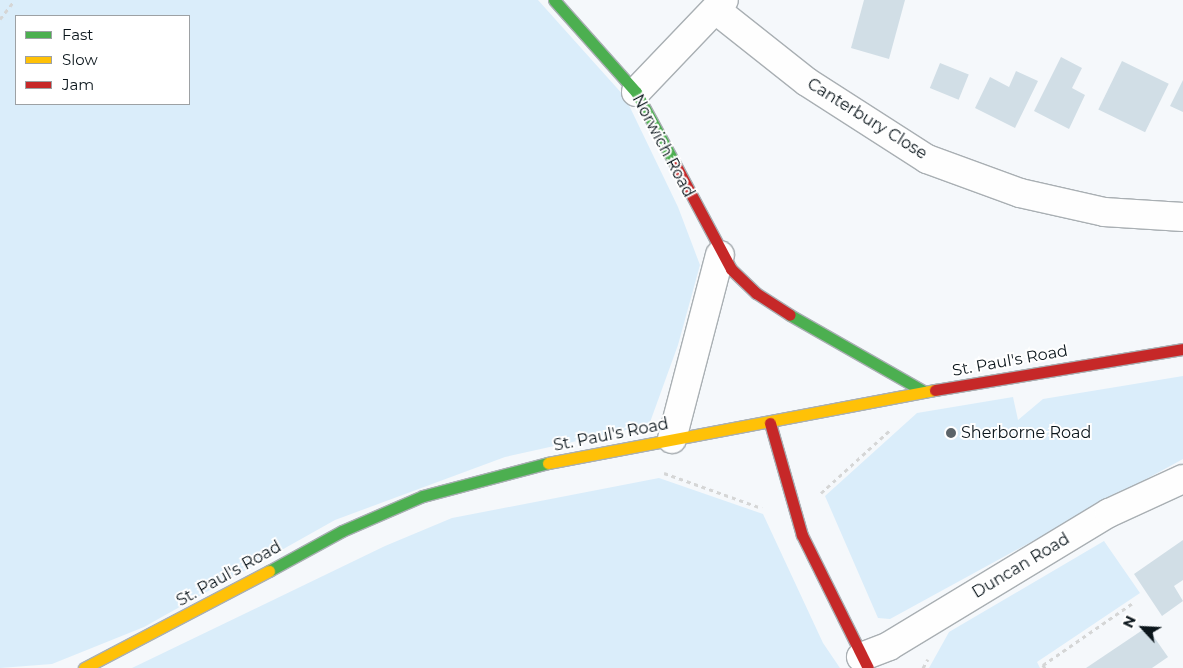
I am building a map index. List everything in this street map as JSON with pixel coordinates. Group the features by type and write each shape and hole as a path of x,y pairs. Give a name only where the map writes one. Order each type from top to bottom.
{"main road":[{"name":"Norwich Road","path":"554,0 636,92 720,255 756,293 821,336 925,392"},
{"name":"St. Paul's Road","path":"84,668 147,638 342,531 424,496 508,471 672,439 770,424 925,392 1183,349"},
{"path":"770,424 802,535 864,662"}],"street":[{"path":"636,92 720,5"},
{"name":"Canterbury Close","path":"720,5 807,82 927,159 1020,193 1104,212 1183,217"},
{"path":"672,439 720,255"},
{"name":"Duncan Road","path":"864,662 1109,513 1183,479"}],"path":[{"path":"0,18 15,0"},
{"path":"822,504 818,495 898,422"},
{"path":"660,472 768,510"},
{"path":"1045,668 1043,665 1132,603"}],"shaded area":[{"path":"0,0 538,0 625,97 678,207 700,265 678,345 649,425 505,457 335,520 144,627 52,664 0,668"},
{"path":"1183,376 1183,459 890,619 878,618 825,496 917,413 1013,397 1018,420 1043,399"},
{"path":"659,478 763,514 823,643 840,668 132,668 385,546 452,518"},
{"path":"1104,541 1140,593 1037,662 1040,668 929,668 949,632"}],"building":[{"path":"864,0 905,0 889,59 851,48"},
{"path":"1061,57 1082,68 1072,88 1085,95 1069,129 1034,111"},
{"path":"1122,61 1169,84 1145,132 1098,110"},
{"path":"940,63 969,75 959,100 930,88"},
{"path":"1016,71 1038,81 1015,128 975,108 990,77 1009,87"},
{"path":"1183,80 1183,112 1170,106"},
{"path":"1183,540 1183,580 1174,586 1183,601 1162,616 1134,574"},
{"path":"1147,627 1168,657 1152,668 1086,668"}],"traffic: fast":[{"path":"554,0 636,92 675,164"},
{"path":"790,315 925,392"},
{"path":"269,571 342,531 423,496 548,463"}],"traffic: slow":[{"path":"548,463 935,390"},
{"path":"84,668 269,571"}],"traffic: jam":[{"path":"675,164 731,269 756,293 790,315"},
{"path":"935,390 1183,349"},
{"path":"770,423 802,535 868,668"}],"place":[{"name":"Sherborne Road","path":"951,433"}]}
